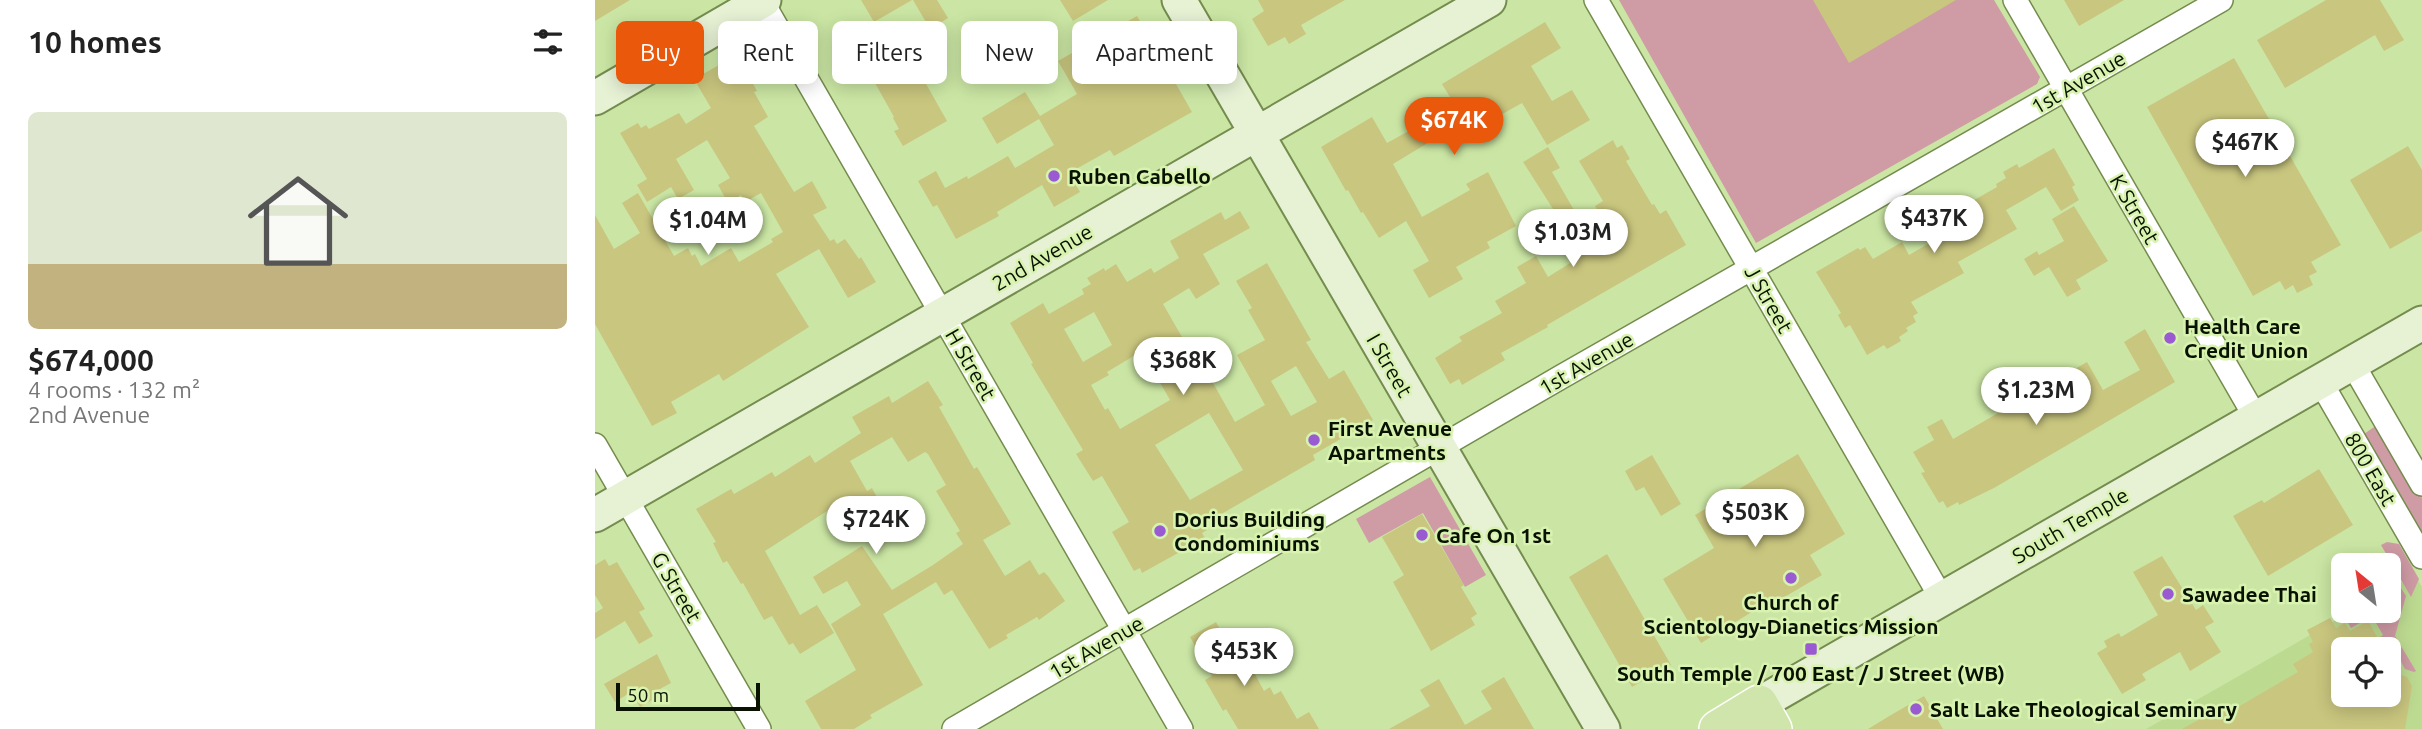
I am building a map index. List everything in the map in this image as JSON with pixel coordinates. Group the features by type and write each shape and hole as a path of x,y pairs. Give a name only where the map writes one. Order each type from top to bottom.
{"main road":[{"name":"South Temple","path":"1718,729 1766,717"}],"street":[{"name":"I Street","path":"1179,0 1603,729"},
{"name":"2nd Avenue","path":"595,515 1489,0"},
{"name":"J Street","path":"1596,0 1942,599"},
{"name":"K Street","path":"2015,0 2256,418"},
{"name":"1st Avenue","path":"954,729 1751,268 2221,0"},
{"path":"595,98 762,1"},
{"name":"H Street","path":"762,1 1181,729"},
{"name":"South Temple","path":"1766,717 1942,599 2422,323"},
{"name":"800 East","path":"2352,363 2422,484"},
{"name":"800 East","path":"2321,381 2422,557"},
{"name":"G Street","path":"595,445 759,729"}],"shaded area":[{"path":"1619,0 1994,0 2040,77 2037,84 1756,243"},
{"path":"2374,427 2383,430 2422,498 2422,542 2364,434"},
{"path":"1430,477 1486,575 1465,587 1423,513 1369,543 1356,519"},
{"path":"2387,542 2399,544 2419,579 2411,597 2401,580 2401,553 2386,553 2381,545"},
{"path":"2415,575 2422,587 2422,729 2146,729 2331,623 2401,623 2401,583"},
{"path":"2401,588 2406,596 2401,614"},
{"path":"2376,623 2399,623 2396,637 2380,637 2383,635"},
{"path":"2401,646 2416,671 2405,669 2401,662"}],"building":[{"path":"595,0 630,0 595,21"},
{"path":"861,0 912,0 876,21"},
{"path":"913,0 937,0 948,18 943,21 925,21"},
{"path":"1060,0 1108,0 1073,21"},
{"path":"1258,0 1345,0 1301,25 1306,34 1289,44 1285,37 1268,46 1252,19 1264,11"},
{"path":"1813,0 1956,0 1849,63"},
{"path":"2064,0 2124,0 2079,26"},
{"path":"2326,0 2380,0 2404,40 2384,51 2375,35 2285,88 2257,40"},
{"path":"1545,22 1561,48 1531,66 1552,101 1572,90 1590,120 1547,145 1522,103 1470,132 1464,121 1393,164 1422,217 1470,190 1466,184 1488,172 1516,226 1487,242 1490,248 1456,267 1463,279 1429,298 1413,270 1429,261 1406,221 1379,238 1348,190 1346,191 1321,147 1372,117 1387,143 1425,122 1421,115 1450,97 1442,84"},
{"path":"1072,53 1072,84 1176,84 1192,112 1114,156 1110,150 1069,173 1080,192 1054,207 1042,185 997,212 999,216 956,239 937,205 933,207 918,181 936,171 945,188 967,176 968,179 1008,156 1015,168 1054,145 1039,119 997,144 982,118 1025,92 1040,116 1077,94 1058,61"},
{"path":"2234,58 2341,245 2311,262 2317,272 2309,276 2313,285 2297,293 2293,285 2285,290 2280,281 2253,296 2147,107"},
{"path":"718,66 718,84 753,84 757,91 754,92 768,117 754,126 794,192 812,181 827,208 813,215 830,241 834,239 837,244 845,239 859,259 861,257 876,282 848,298 819,249 776,274 809,327 723,381 719,374 671,402 677,413 652,426 595,324 595,215 614,249 640,233 622,203 638,193 674,256 688,248 692,256 695,254 701,266 731,248 739,262 773,242 771,239 783,232 761,193 745,202 741,195 728,203 718,185 730,178 707,140 676,159 694,190 678,199 671,187 647,202 637,185 647,179 620,133 638,123 641,128 646,125 649,129 679,113 686,124 711,108 697,84 704,84 704,73"},
{"path":"876,84 926,84 947,121 903,146 894,131 899,129"},
{"path":"1613,140 1617,148 1622,145 1630,159 1626,161 1652,205 1654,204 1660,214 1666,210 1686,245 1501,353 1505,360 1462,385 1459,379 1450,384 1435,358 1462,341 1459,337 1502,313 1495,301 1526,283 1517,267 1536,256 1548,277 1613,236 1595,206 1603,201 1579,161"},
{"path":"2408,146 2422,170 2422,231 2390,249 2350,180"},
{"path":"1548,147 1560,168 1552,172 1578,217 1529,249 1520,232 1555,212 1523,162"},
{"path":"2054,148 2075,185 2072,187 2079,200 2061,211 2046,187 2006,210 2017,229 1958,262 1964,273 1911,302 1918,313 1913,316 1916,322 1906,328 1908,331 1899,337 1901,341 1887,349 1884,345 1867,355 1850,325 1845,328 1838,315 1841,313 1816,272 1858,248 1860,250 1865,247 1873,259 1902,242 1909,255 1947,233 1939,216 1967,199 1969,203 1997,187 1996,184 2006,178 2003,172 2017,164 2019,168"},
{"path":"2074,206 2108,261 2076,280 2081,289 2067,297 2049,267 2034,276 2024,259 2037,251 2039,255 2064,241 2052,219"},
{"path":"1240,211 1250,228 1203,254 1220,284 1196,299 1189,288 1163,304 1182,337 1165,347 1187,386 1208,374 1235,422 1265,405 1237,355 1265,340 1248,310 1252,308 1236,281 1267,263 1311,340 1306,342 1329,379 1344,370 1373,420 1313,455 1315,460 1204,524 1207,530 1202,533 1205,538 1142,573 1140,568 1134,571 1112,532 1129,522 1102,476 1093,481 1076,454 1083,450 1031,364 1033,363 1010,323 1043,303 1049,314 1084,294 1082,289 1091,284 1087,278 1104,268 1105,271 1116,264 1127,282 1151,268 1154,273 1179,258 1170,241 1221,212 1225,220","holes":["1094,312 1112,345 1083,362 1064,329","1142,351 1170,400 1120,429 1091,385 1109,375 1107,372","1296,366 1317,402 1291,416 1271,381","1209,413 1243,470 1190,500 1155,445"]},
{"path":"2145,329 2175,382 1994,488 1959,505 1958,502 1947,508 1943,501 1939,503 1921,473 1925,472 1913,452 1934,440 1927,427 1942,419 1953,439 2087,362 2103,390 2140,370 2124,342"},
{"path":"928,381 943,405 939,407 974,469 977,467 1011,524 983,540 1005,576 1030,560 1039,575 1044,572 1048,576 1065,601 1039,620 1037,617 1006,635 1008,638 989,649 952,590 944,595 936,582 883,614 923,685 870,715 872,718 854,729 821,729 805,701 856,670 831,624 861,605 847,581 823,594 813,577 862,546 892,590 933,565 963,544 956,533 960,531 936,491 946,485 928,454 925,452 908,462 892,437 850,461 867,491 872,488 883,509 854,525 841,502 765,551 800,615 817,605 834,633 800,654 793,643 789,645 772,616 764,620 743,583 741,584 727,561 723,563 713,543 716,542 696,509 731,489 734,494 772,472 775,477 810,455 815,463 861,433 852,417 889,396 892,403"},
{"path":"1798,454 1845,534 1810,555 1822,575 1762,610 1760,607 1701,643 1663,579 1714,548 1695,515"},
{"path":"1652,455 1681,504 1661,516 1644,487 1636,491 1625,471"},
{"path":"2319,469 2353,525 2268,576 2233,516 2262,500 2264,503"},
{"path":"1422,514 1464,585 1461,587 1477,614 1471,618 1475,625 1431,651 1393,582 1404,575 1382,537"},
{"path":"1607,554 1671,665 1632,687 1569,577"},
{"path":"2162,556 2196,610 2203,605 2214,622 2205,627 2221,652 2190,671 2180,652 2142,674 2146,680 2122,694 2097,653 2107,647 2104,641 2119,633 2121,637 2158,615 2133,572"},
{"path":"605,559 609,566 617,562 645,609 639,612 653,636 639,644 625,621 595,639 595,613 603,608 595,595 595,565"},
{"path":"2330,618 2336,628 2345,623 2350,631 2369,623 2377,637 2331,637 2331,707 2401,707 2401,675 2407,677 2412,686 2405,729 2182,729 2229,703 2233,710 2298,672 2293,664 2313,652 2309,644 2313,642 2307,630"},
{"path":"1216,622 1242,670 1250,665 1264,691 1270,687 1274,695 1281,691 1297,719 1309,712 1319,729 1238,729 1226,709 1223,711 1205,680 1212,676 1190,637"},
{"path":"657,654 671,683 658,690 661,695 640,707 631,692 615,702 604,684"},
{"path":"1504,677 1534,729 1389,729 1430,706 1420,690 1439,679 1465,725 1492,709 1481,691"},
{"name":"Salt Lake Theological Seminary","path":"1924,696 1943,729 1868,729 1891,715"}],"place":[{"name":"Ruben Cabello","path":"1054,176"},
{"name":"Health Care Credit Union","path":"2170,338"},
{"name":"First Avenue Apartments","path":"1314,440"},
{"name":"Dorius Building Condominiums","path":"1160,531"},
{"name":"Cafe On 1st","path":"1422,535"},
{"name":"Church of Scientology-Dianetics Mission","path":"1791,578"},
{"name":"Sawadee Thai","path":"2168,594"},
{"name":"South Temple / 700 East / J Street (WB)","path":"1811,649"},
{"name":"Salt Lake Theological Seminary","path":"1916,709"}]}
